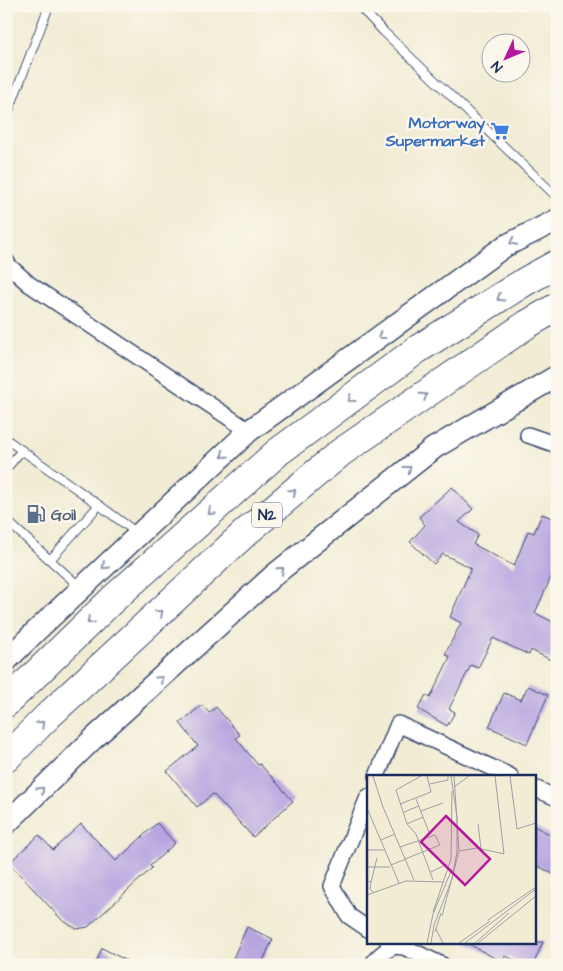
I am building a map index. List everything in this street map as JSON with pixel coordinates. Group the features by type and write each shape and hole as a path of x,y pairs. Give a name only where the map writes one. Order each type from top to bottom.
{"highway":[{"name":"N2","path":"6,703 113,599 278,452 418,349 526,281 557,264"},
{"name":"N2","path":"6,758 48,716 245,533 340,453 526,325 557,307"},
{"path":"526,325 557,318"}],"street":[{"path":"6,661 34,632 249,431 505,246 557,220"},
{"path":"6,261 29,284 249,431"},
{"path":"6,824 92,740 274,575 434,448 557,376"},
{"path":"528,435 557,445"},
{"path":"377,775 398,724 508,775"},
{"path":"536,789 557,798"},
{"path":"367,799 332,886 349,916 367,928"},
{"path":"372,965 391,944 404,947 442,965"}],"lane":[{"path":"6,118 49,6"},
{"path":"359,6 557,197"},
{"path":"6,439 139,534"},
{"path":"6,469 22,450"},
{"path":"50,560 99,505"},
{"path":"6,520 81,588"}],"building":[{"path":"452,487 473,509 459,522 478,535 473,544 514,566 528,531 534,533 542,514 557,520 557,575 553,573 535,613 557,624 557,663 531,650 529,655 493,638 478,668 471,665 449,709 455,712 447,726 418,709 426,695 430,698 450,657 445,654 461,623 450,617 471,568 443,554 434,564 410,542 425,525 419,517"},
{"path":"528,686 548,695 527,744 489,727 504,693 521,700"},
{"path":"202,705 209,713 216,707 240,735 236,738 258,765 260,764 293,801 253,837 213,794 197,807 167,771 198,746 180,723"},
{"path":"157,823 175,843 150,866 152,868 88,927 77,929 62,920 9,863 39,835 53,850 81,824 116,861"},
{"path":"536,827 557,838 557,876 536,865"},
{"path":"247,927 273,939 261,965 230,965"},
{"path":"536,942 543,942 533,965 527,965 505,956 502,962 469,944 536,944"},
{"path":"102,948 135,965 95,965"}],"place":[{"name":"Motorway Supermarket","path":"500,131"},
{"name":"Goil","path":"36,514"}]}
